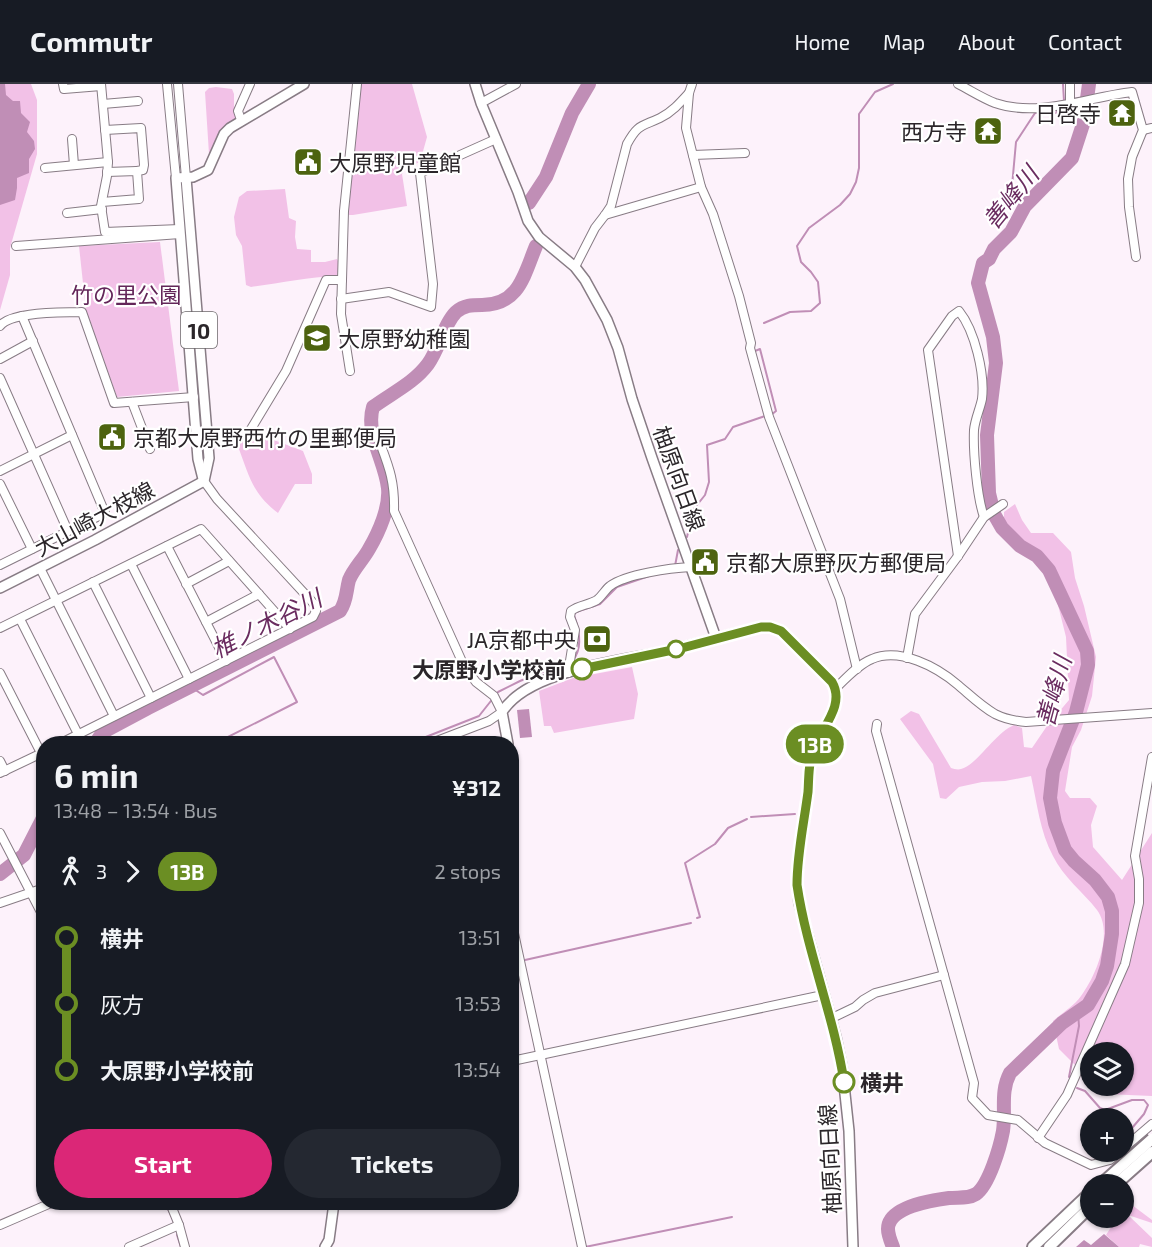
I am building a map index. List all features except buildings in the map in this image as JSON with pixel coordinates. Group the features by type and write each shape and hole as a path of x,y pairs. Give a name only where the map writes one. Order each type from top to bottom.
{"highway":[{"path":"1111,1174 1147,1136"},
{"path":"1129,1174 1152,1152"},
{"path":"1033,1247 1080,1207"},
{"path":"1049,1247 1080,1210"}],"main road":[{"path":"181,178 199,176 208,170 224,134 241,120 304,84"},
{"name":"柚原向日線","path":"475,84 534,231 548,246 575,267 594,293 618,348 635,409 716,638"},
{"name":"10","path":"181,178 180,232 198,459 204,481"},
{"name":"10","path":"181,178 209,458 204,481"},
{"name":"大山崎大枝線","path":"0,588 204,481"},
{"path":"506,736 502,712 508,702 519,693 545,680 761,627 777,629 796,645 836,688"},
{"name":"柚原向日線","path":"836,688 837,700 833,712 816,742 810,759 797,870 800,903 838,1047 846,1098 853,1247"},
{"path":"329,1245 333,1210"}],"street":[{"path":"63,84 64,89 101,85 108,162 102,205 105,232 180,232"},
{"path":"167,84 181,178"},
{"path":"178,84 181,178"},
{"path":"241,120 238,111 249,84"},
{"path":"350,371 340,314 344,211 357,84"},
{"path":"481,103 516,84"},
{"path":"692,84 686,128 701,187 713,214 739,296 751,343 750,348 769,415 840,599 857,669"},
{"path":"958,84 994,103 1019,108 1039,108 1132,92 1143,130 1132,157 1128,179 1129,207 1136,257"},
{"path":"1070,84 1072,102"},
{"path":"575,267 595,228 611,206 627,144 632,136 641,125 660,118 675,108 689,93"},
{"path":"103,104 138,101"},
{"path":"105,130 141,128 144,165 143,170 107,172"},
{"path":"1143,130 1152,128"},
{"path":"72,139 74,165"},
{"path":"341,299 389,292 431,307 433,284 420,173 496,139"},
{"path":"693,155 745,153"},
{"path":"45,168 108,162"},
{"path":"67,213 139,199 137,171"},
{"path":"605,215 701,187"},
{"path":"16,246 180,232"},
{"path":"251,429 286,371 326,280 342,280"},
{"path":"958,556 928,350 952,316 959,311 968,327 982,375 982,399 974,429 979,502 986,515"},
{"path":"0,326 4,320 22,316 82,312 114,403 194,397"},
{"path":"0,565 105,513 22,316"},
{"path":"0,359 33,341"},
{"path":"0,378 69,531"},
{"path":"132,402 150,449"},
{"path":"376,432 391,469 394,511 464,666 476,682 494,696 502,712 489,721 450,736"},
{"path":"0,471 72,435"},
{"path":"74,736 290,629 313,617 316,612 316,606 216,499 204,481"},
{"path":"0,484 32,549"},
{"path":"907,658 915,614 986,515 1003,504"},
{"path":"0,628 201,529 290,629"},
{"path":"166,546 226,661"},
{"path":"186,584 229,561"},
{"path":"131,564 189,679"},
{"path":"568,673 575,630 570,617 571,611 600,598 610,586 626,580 667,568 691,567"},
{"path":"40,568 114,716"},
{"path":"93,582 151,698"},
{"path":"206,622 259,594"},
{"path":"20,619 78,734"},
{"path":"836,688 872,659 889,655 907,658 940,672 992,713 1001,717 1026,722 1152,713"},
{"path":"0,673 36,741"},
{"path":"877,724 876,731 974,1083 972,1098 988,1116 1018,1120 1038,1138 1091,1165 1106,1162"},
{"path":"0,761 2,772 36,755"},
{"path":"1038,1138 1067,1095 1125,964 1139,903 1139,879 1135,856 1152,757"},
{"path":"0,833 36,903"},
{"path":"0,903 36,890"},
{"path":"519,958 582,1247"},
{"path":"830,1019 855,1007 875,993 944,975"},
{"path":"519,1059 823,995"},
{"path":"1147,1136 1152,1124"},
{"path":"1102,1164 1101,1171 1104,1174"},
{"path":"0,1225 36,1209"},
{"path":"173,1210 185,1247"},
{"path":"129,1247 179,1225"}],"green space":[{"path":"0,84 31,84 37,100 37,154 10,248 10,275 0,310"},
{"path":"358,84 412,84 427,137 420,162 405,168 402,174 407,206 349,215"},
{"path":"209,88 232,89 234,106 239,118 215,151 209,154 205,92"},
{"path":"285,189 289,218 296,221 297,249 311,250 311,262 337,259 339,263 337,276 251,287 246,285 242,246 236,235 234,217 239,197 247,191"},
{"name":"竹の里公園","path":"160,242 179,391 117,397 86,311 79,246"},
{"path":"250,431 303,451 312,474 312,484 295,484 278,513 256,490 237,444"},
{"path":"1015,504 1031,533 1053,533 1071,552 1075,578 1096,657 1092,696 1081,730 1072,747 1065,791 1070,798 1090,798 1097,806 1091,825 1093,847 1122,880 1152,833 1152,1096 1134,1095 1134,1042 1080,1042 1080,1070 1059,1049 1053,1021 1075,1003 1087,988 1101,954 1104,930 1097,910 1057,864 1039,817 1031,776 959,787 946,799 940,798 933,764 900,719 911,711 919,714 951,768 960,769 967,767 1000,735 1014,725 1022,728 1024,747 1032,748 1069,700 1066,637 1056,597 1054,572 1028,545 1004,525 1004,512"},
{"path":"632,667 638,694 634,719 554,733 551,726 544,726 539,691 573,678"},
{"path":"1134,1206 1152,1220 1152,1223 1134,1217"},
{"path":"1134,1221 1152,1238 1152,1247 1140,1244 1139,1247 1119,1247 1106,1235 1111,1228 1134,1228"}],"shaded area":[{"path":"0,84 5,84 6,95 13,101 20,101 21,113 30,122 27,132 34,141 35,149 29,159 29,173 17,178 15,200 0,205"},
{"path":"529,709 532,737 520,738 517,710"},
{"path":"1104,1234 1119,1247 1076,1247 1084,1240 1091,1245"}],"waterway":[{"name":"椎ノ木谷川","path":"529,203 546,177 572,113 589,84"},
{"path":"764,323 790,312 811,311 820,303 818,282 801,262 797,246 809,228 840,205 850,194 859,168 859,114 875,92 893,84"},
{"path":"1063,84 1064,101"},
{"name":"善峰川","path":"893,1247 888,1229 895,1215 923,1203 970,1197 981,1189 993,1165 1002,1138 1004,1094 1010,1073 1062,1023 1088,1005 1102,981 1107,966 1112,934 1112,911 1108,897 1095,880 1065,850 1055,823 1050,798 1053,771 1076,712 1088,665 1087,651 1049,570 1037,556 1020,546 1002,528 994,514 989,493 987,435 996,363 993,337 978,283 983,263 1011,232 1025,206 1072,158 1084,121 1089,84"},
{"path":"1004,210 1012,186 1016,142 1035,113 1056,113 1057,110"},
{"name":"椎ノ木谷川","path":"100,736 103,732 148,708 340,611 349,580 376,535 387,503 386,478 373,437 371,417 373,407 422,371 432,358 448,323 456,312 468,306 494,304 512,294 523,277 536,246"},
{"path":"755,351 760,349 776,411 771,415"},
{"path":"687,537 693,510 705,495 709,482 707,445 725,439 733,427 765,416"},
{"path":"675,566 678,550"},
{"path":"573,660 579,644 579,632 574,615 576,612 600,604 617,587 649,576"},
{"path":"191,687 203,695 274,657 297,702 230,736"},
{"path":"428,736 479,716 498,692 567,662"},
{"path":"751,817 795,814"},
{"path":"697,918 700,917 685,863 715,844 728,828 747,819"},
{"name":"椎ノ木谷川","path":"0,874 24,855 36,832"},
{"path":"525,960 691,923"},
{"path":"1069,1077 1079,1026 1078,1013"},
{"path":"1077,1088 1085,1091 1100,1108"},
{"path":"1110,1108 1132,1100 1144,1100 1148,1105 1134,1126"},
{"path":"168,1210 172,1217"},
{"path":"585,1247 732,1217"},
{"path":"177,1235 181,1247"}],"bus line":[{"name":"13B","path":"582,669 682,648 761,627 770,627 781,631 836,688 837,700 833,712 812,751 797,885 823,995 836,1036 844,1082"}],"place":[{"name":"日啓寺","path":"1122,113"},
{"name":"西方寺","path":"988,131"},
{"name":"大原野児童館","path":"308,162"},
{"name":"大原野幼稚園","path":"317,338"},
{"name":"京都大原野西竹の里郵便局","path":"112,437"},
{"name":"京都大原野灰方郵便局","path":"705,562"},
{"name":"JA京都中央","path":"597,639"},
{"name":"大原野小学校前","path":"582,669"},
{"name":"横井","path":"844,1082"}]}
